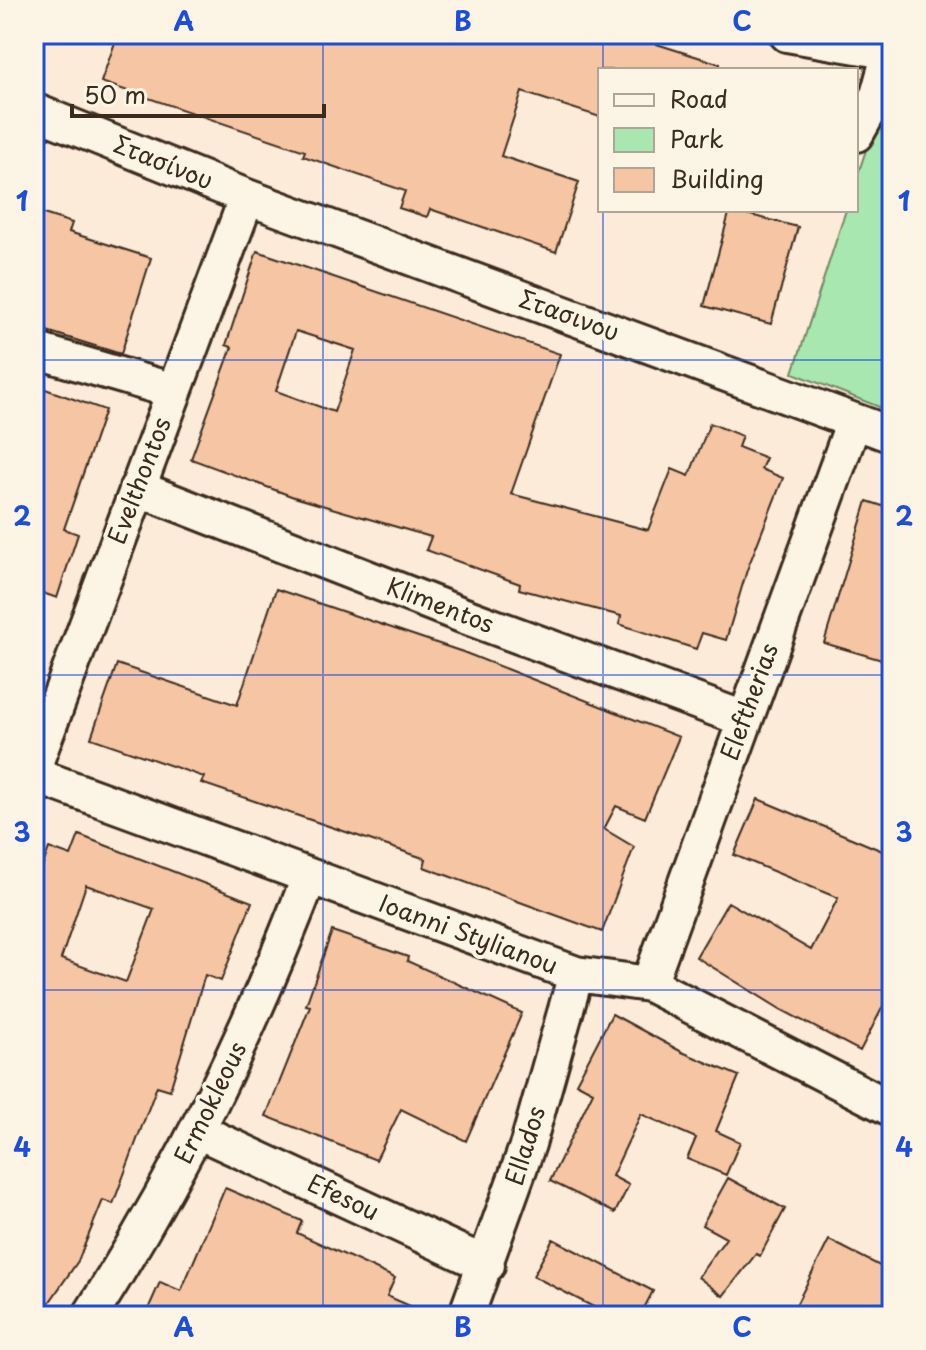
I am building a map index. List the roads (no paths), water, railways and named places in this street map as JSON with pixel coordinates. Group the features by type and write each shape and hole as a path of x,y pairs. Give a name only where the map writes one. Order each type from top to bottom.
{"street":[{"path":"787,34 891,52 878,95 858,130"},
{"name":"Στασίνου","path":"34,111 247,197"},
{"name":"Evelthontos","path":"34,766 247,197"},
{"name":"Στασινου","path":"247,197 892,435"},
{"path":"34,350 174,391"},
{"name":"Eleftherias","path":"649,984 854,421"},
{"name":"Klimentos","path":"137,488 462,615 744,719"},
{"name":"Ioanni Stylianou","path":"34,775 576,974 649,984 892,1109"},
{"name":"Ermokleous","path":"90,1316 152,1219 198,1131 263,996 309,878"},
{"name":"Ellados","path":"466,1316 487,1265 528,1144 576,974"},
{"name":"Efesou","path":"198,1131 487,1265"}]}
